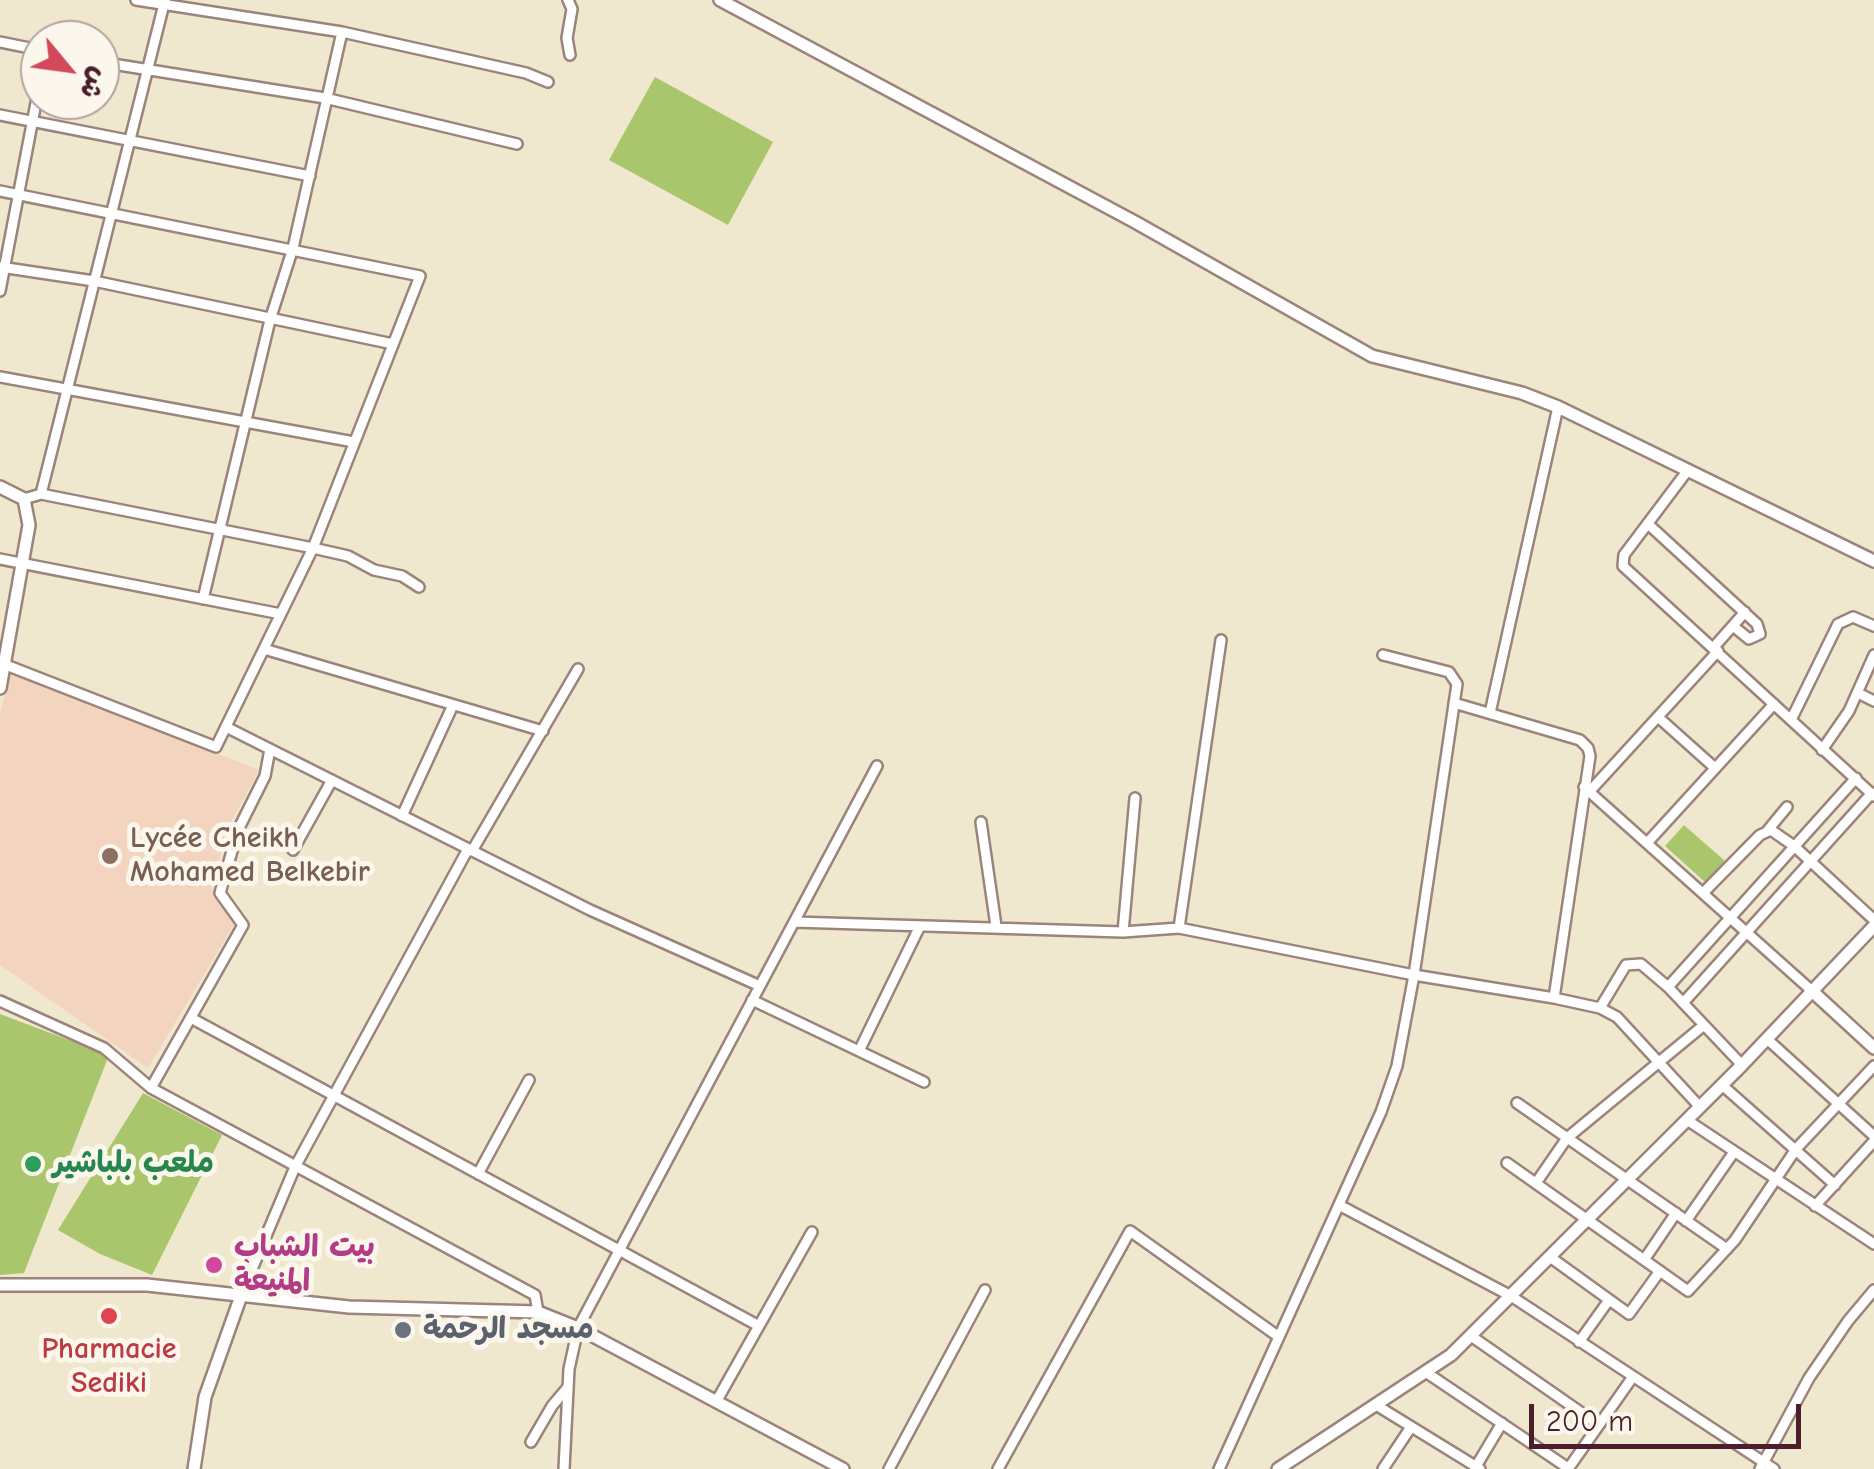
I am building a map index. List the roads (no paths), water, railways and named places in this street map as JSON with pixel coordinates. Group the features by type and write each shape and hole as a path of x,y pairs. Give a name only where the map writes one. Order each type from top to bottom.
{"street":[{"path":"136,0 342,32 526,73 548,82"},
{"path":"568,0 572,9 567,38 570,56"},
{"path":"720,0 1100,204 1372,356 1522,393 1558,407 1874,561"},
{"path":"41,494 165,3"},
{"path":"203,599 270,320 293,248 342,32"},
{"path":"120,65 325,98 517,144"},
{"path":"0,115 310,176"},
{"path":"0,291 33,122"},
{"path":"0,191 420,276 313,548 216,746 6,666"},
{"path":"2,267 94,282 393,344"},
{"path":"0,376 354,442"},
{"path":"1490,713 1558,407"},
{"path":"1683,1004 1873,794 1623,566 1624,555 1688,470"},
{"path":"0,487 24,499 41,494 348,556 374,570 402,576 419,587"},
{"path":"0,688 29,525 24,499"},
{"path":"1648,524 1759,626 1758,637 1750,640 1732,626"},
{"path":"0,559 281,614"},
{"path":"1586,790 1658,717 1745,612"},
{"path":"0,616 14,619"},
{"path":"1791,720 1838,624 1853,617 1874,626"},
{"path":"1179,928 1221,640"},
{"path":"264,649 543,731"},
{"path":"1219,1469 1381,1112 1397,1066 1457,684 1452,674 1382,655"},
{"path":"1822,750 1840,726 1874,655"},
{"path":"194,1469 205,1396 295,1167 470,850 578,669"},
{"path":"1858,692 1874,701"},
{"path":"1454,703 1583,742 1590,756 1554,998"},
{"path":"1647,844 1774,704"},
{"path":"402,816 454,705"},
{"path":"1658,717 1715,768"},
{"path":"226,727 590,910 760,986"},
{"path":"152,1088 243,926 220,893 238,830 264,776 270,749"},
{"path":"564,1469 568,1388 578,1328 877,766"},
{"path":"1668,987 1856,778"},
{"path":"293,850 332,780"},
{"path":"1586,790 1874,1048"},
{"path":"1123,932 1135,798"},
{"path":"1703,893 1768,830 1787,806"},
{"path":"980,822 996,926"},
{"path":"1287,1467 1427,1373 1471,1336 1742,1065 1874,923 1794,846 1768,830"},
{"path":"794,922 1123,932 1179,928 1414,975 1554,998 1600,1008 1622,1022 1700,1107"},
{"path":"859,1052 920,926"},
{"path":"1600,1008 1622,970 1630,963 1641,964 1742,1065"},
{"path":"0,1000 104,1048 152,1088 535,1295 538,1312"},
{"path":"752,1000 924,1082"},
{"path":"191,1018 759,1326"},
{"path":"1536,1183 1567,1138 1704,1025"},
{"path":"1767,1039 1874,1139 1815,1206"},
{"path":"1507,1163 1688,1290 1727,1249 1796,1149 1874,1066"},
{"path":"478,1174 529,1080"},
{"path":"1722,1085 1834,1184"},
{"path":"1517,1103 1727,1249"},
{"path":"1687,1120 1872,1240"},
{"path":"1686,1221 1734,1152"},
{"path":"1339,1205 1511,1296 1767,1467 1809,1378 1874,1290"},
{"path":"1644,1260 1676,1214"},
{"path":"998,1469 1130,1231 1279,1337"},
{"path":"716,1402 812,1232"},
{"path":"1550,1257 1629,1314 1660,1271"},
{"path":"0,1286 111,1284 350,1307 538,1312 578,1328 843,1469"},
{"path":"889,1469 984,1290"},
{"path":"1579,1342 1609,1300"},
{"path":"1471,1336 1598,1425"},
{"path":"1427,1373 1568,1469 1632,1378"},
{"path":"532,1442 552,1406 568,1388"},
{"path":"1376,1406 1476,1468 1502,1424"},
{"path":"1383,1469 1412,1427"}],"place":[{"name":"Lycée Cheikh Mohamed Belkebir","path":"110,856"},
{"name":"ملعب بلباشير","path":"33,1164"},
{"name":"بيت الشباب المنيعة","path":"214,1265"},
{"name":"Pharmacie Sediki","path":"109,1316"},
{"name":"مسجد الرحمة","path":"403,1330"}]}
